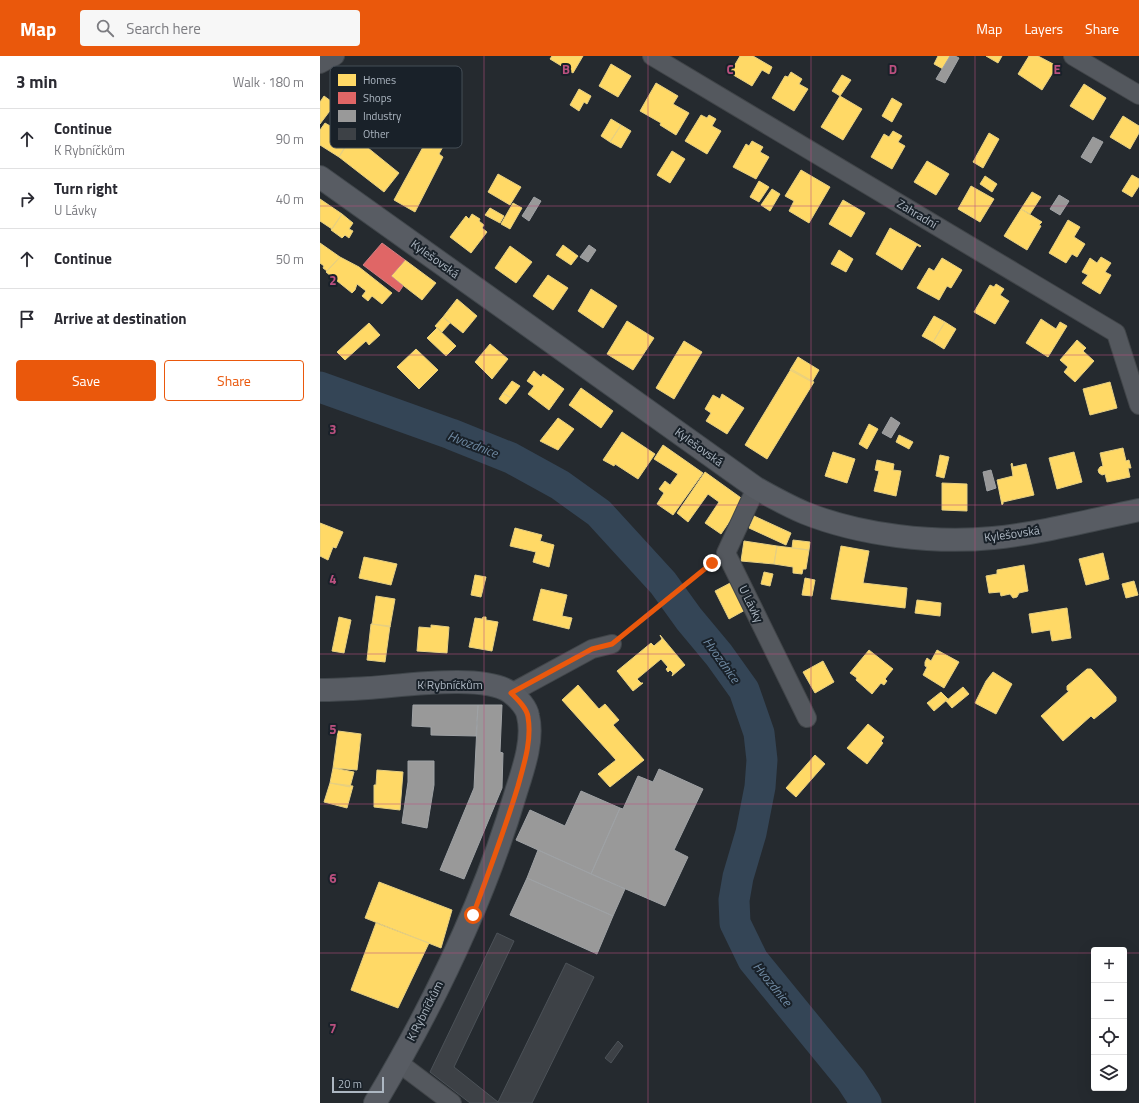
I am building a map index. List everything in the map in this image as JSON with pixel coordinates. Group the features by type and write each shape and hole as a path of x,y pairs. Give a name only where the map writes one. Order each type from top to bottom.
{"main road":[{"name":"Kylešovská","path":"320,177 756,488 806,513 835,523 873,531 952,540 994,538 1030,533 1139,510"},
{"name":"K Rybníčkům","path":"320,690 351,690 452,683 485,684 499,687 511,693 521,703 528,715 529,726 525,761 514,800 473,915 399,1063 375,1103"}],"street":[{"path":"320,64 335,56"},
{"name":"Zahradní","path":"652,56 1116,332 1139,405"},
{"path":"1072,56 1139,95"},
{"name":"U Lávky","path":"756,488 726,553 807,718"},
{"path":"511,693 592,649 612,644"},
{"path":"399,1063 452,1103"}],"path":[{"path":"612,644 712,563"}],"building: Homes":[{"path":"552,56 583,56 573,73 550,59"},
{"path":"740,56 753,56 772,67 769,74 762,70 752,86 730,73"},
{"path":"938,56 950,56 943,69 934,64"},
{"path":"986,56 1002,56 998,63"},
{"path":"1029,56 1038,56 1057,66 1042,90 1018,74"},
{"path":"611,64 631,76 618,97 599,86"},
{"path":"791,72 802,79 799,84 808,89 794,111 772,98 785,76 788,77"},
{"path":"842,75 851,80 840,96 832,91"},
{"path":"656,83 678,96 673,104 689,113 676,135 660,125 661,123 640,111"},
{"path":"1084,84 1106,98 1093,120 1070,106"},
{"path":"579,89 591,96 587,104 584,102 579,111 570,105"},
{"path":"324,96 330,100 330,111 320,124 320,102"},
{"path":"840,96 862,109 843,140 821,127"},
{"path":"892,98 902,104 892,122 882,116"},
{"path":"701,115 707,118 709,115 716,119 712,126 721,131 707,154 685,141"},
{"path":"1123,116 1139,126 1139,133 1130,149 1110,137"},
{"path":"611,119 621,125 610,142 601,136"},
{"path":"325,123 330,126 330,148 345,148 339,157 320,145 320,130"},
{"path":"621,125 631,131 621,148 610,142"},
{"path":"893,131 902,136 898,142 905,146 892,169 871,157 884,134 889,137"},
{"path":"989,133 999,139 983,168 973,162"},
{"path":"752,141 763,147 760,152 769,157 756,179 733,167 746,144 749,146"},
{"path":"344,148 368,148 399,173 384,192 339,157"},
{"path":"422,148 442,148 439,154 443,157 415,212 394,200"},
{"path":"672,151 685,159 670,183 657,175"},
{"path":"927,161 949,174 936,195 914,182"},
{"path":"801,170 830,187 809,223 789,211 794,201 785,196"},
{"path":"498,174 521,187 510,205 488,192"},
{"path":"1132,175 1139,179 1139,186 1132,197 1122,191"},
{"path":"985,176 997,184 992,192 980,184"},
{"path":"759,181 769,187 759,202 750,197"},
{"path":"971,186 994,199 980,222 958,209"},
{"path":"772,189 780,194 770,211 761,205"},
{"path":"1032,192 1041,197 1030,214 1021,209"},
{"path":"320,199 342,214 332,229 320,221"},
{"path":"843,200 865,213 851,237 829,224"},
{"path":"513,203 522,208 510,229 501,224"},
{"path":"490,208 504,216 500,223 485,215"},
{"path":"1021,209 1042,222 1039,225 1041,226 1027,250 1004,236"},
{"path":"342,214 353,223 349,229 353,231 349,238 345,235 342,238 331,230"},
{"path":"472,214 480,219 479,221 484,225 482,228 487,232 471,253 450,237 466,216 469,219"},
{"path":"1068,220 1080,227 1074,237 1085,244 1077,257 1072,254 1066,263 1049,253"},
{"path":"890,228 921,246 920,247 917,245 902,270 876,254"},
{"path":"320,243 340,257 327,271 320,263"},
{"path":"563,245 578,256 571,265 556,255"},
{"path":"510,246 532,262 516,283 495,268"},
{"path":"839,250 853,259 846,272 831,264"},
{"path":"340,257 359,267 392,293 382,304 372,296 368,301 362,296 366,291 357,284 352,293 326,272"},
{"path":"1101,257 1111,263 1105,272 1111,275 1100,294 1082,283 1088,275 1082,272 1090,258 1097,263"},
{"path":"942,258 962,270 951,288 947,286 939,300 917,288 929,268 934,271"},
{"path":"405,260 436,283 422,300 391,276"},
{"path":"548,275 568,288 553,310 533,296"},
{"path":"996,284 1004,289 1000,295 1009,301 995,324 974,312 990,285 994,287"},
{"path":"591,289 617,306 603,328 578,311"},
{"path":"457,299 477,316 463,333 443,317"},
{"path":"934,316 945,322 933,342 922,336"},
{"path":"443,317 450,323 442,332 435,326"},
{"path":"1041,319 1056,329 1060,322 1067,326 1048,357 1026,343"},
{"path":"627,321 654,338 633,370 607,354"},
{"path":"945,322 956,329 944,349 933,342"},
{"path":"369,323 380,335 369,345 366,341 345,360 337,352"},
{"path":"437,328 456,346 446,356 427,338"},
{"path":"1077,340 1086,348 1083,351 1094,361 1075,382 1064,372 1068,367 1060,360"},
{"path":"684,341 702,352 674,399 656,388"},
{"path":"490,344 508,359 492,379 475,362"},
{"path":"416,349 438,370 419,389 397,367"},
{"path":"798,357 819,370 812,382 790,370"},
{"path":"791,369 814,382 767,459 745,445"},
{"path":"534,371 541,377 543,374 564,389 549,410 528,394 534,386 527,381"},
{"path":"512,381 520,386 511,398 503,393"},
{"path":"1110,382 1117,408 1090,415 1083,389"},
{"path":"581,388 613,411 601,428 569,405"},
{"path":"503,393 511,398 506,404 499,399"},
{"path":"722,394 744,408 727,434 706,421 711,413 705,409 713,395 720,399"},
{"path":"558,418 574,429 558,450 540,441"},
{"path":"869,424 878,429 867,449 859,444"},
{"path":"622,432 655,454 638,479 615,464 614,466 603,460"},
{"path":"899,435 913,442 909,449 896,442"},
{"path":"663,445 703,473 673,515 657,504 664,493 659,489 665,481 670,485 678,474 654,459"},
{"path":"1123,448 1126,461 1129,460 1131,468 1128,468 1130,477 1107,482 1105,474 1102,475 1098,470 1103,466 1100,453"},
{"path":"833,452 855,459 847,483 825,476"},
{"path":"1074,452 1082,482 1057,489 1049,458"},
{"path":"940,455 949,457 944,478 936,476"},
{"path":"877,460 894,464 893,470 901,471 896,496 874,491 879,471 875,470"},
{"path":"1012,463 1013,467 1026,464 1034,495 1003,502 1002,505 997,480 1013,476"},
{"path":"705,472 744,500 721,534 705,523 719,502 708,494 688,522 677,513"},
{"path":"942,483 967,484 967,511 942,510"},
{"path":"754,516 791,533 786,545 749,528"},
{"path":"320,523 343,532 336,548 333,547 328,560 320,556"},
{"path":"515,528 542,535 540,541 554,545 549,567 533,562 536,552 510,546"},
{"path":"793,540 810,542 809,550 792,548"},
{"path":"744,541 777,546 774,564 741,561"},
{"path":"777,546 809,550 806,569 803,569 802,574 793,573 793,567 774,564"},
{"path":"841,546 869,551 863,583 907,588 905,608 831,599"},
{"path":"1103,553 1109,579 1086,585 1079,559"},
{"path":"364,557 397,564 391,585 359,578"},
{"path":"1024,565 1028,591 1019,593 1017,597 1013,598 1010,594 1001,596 1000,592 989,593 986,576 997,574 997,570"},
{"path":"764,572 773,574 770,586 761,584"},
{"path":"475,575 486,577 481,597 471,595"},
{"path":"805,578 815,580 812,596 802,595"},
{"path":"734,581 747,609 729,619 715,591"},
{"path":"1134,581 1138,595 1126,598 1122,584"},
{"path":"541,589 567,595 562,616 572,618 569,629 533,620"},
{"path":"376,596 395,599 390,627 372,624"},
{"path":"917,600 941,603 940,616 915,613"},
{"path":"1067,608 1071,638 1052,641 1050,630 1032,633 1029,614"},
{"path":"339,617 351,620 344,653 332,651"},
{"path":"483,617 486,617 486,620 498,622 492,651 469,647 475,618 482,619"},
{"path":"371,624 390,626 385,662 367,660"},
{"path":"431,625 449,627 447,653 417,651 419,627 431,628"},
{"path":"660,635 685,665 672,676 673,673 670,670 668,672 666,669 668,667 661,659 637,679 643,683 633,691 617,671 651,643 654,646 662,639"},
{"path":"869,650 893,669 885,679 887,681 884,685 881,683 872,694 856,680 857,678 850,673"},
{"path":"937,650 959,662 944,688 923,675 927,667 925,666 925,662 927,658 931,661"},
{"path":"823,661 834,682 815,693 803,672"},
{"path":"1087,669 1091,669 1116,697 1116,701 1094,719 1091,716 1063,741 1041,716 1069,691 1067,690 1067,686"},
{"path":"993,672 1012,684 996,714 975,703 986,681"},
{"path":"578,685 599,709 605,704 619,720 613,725 644,760 610,787 598,774 616,760 562,700"},
{"path":"963,687 969,694 952,708 946,701"},
{"path":"941,692 948,699 934,711 927,703"},
{"path":"868,724 884,737 881,741 883,743 867,764 847,748"},
{"path":"338,731 361,734 357,770 333,768"},
{"path":"815,755 825,764 796,797 786,788"},
{"path":"333,768 354,772 350,787 330,783"},
{"path":"377,770 403,772 400,810 374,807 374,785 376,785"},
{"path":"330,783 353,786 347,808 324,802"},
{"path":"379,882 452,910 441,948 365,918"},
{"path":"376,923 429,943 398,1008 351,990"}],"building: Shops":[{"path":"382,243 405,260 391,276 403,286 399,292 363,265"}],"building: Industry":[{"path":"950,56 959,58 945,83 936,79"},
{"path":"1093,137 1103,142 1091,163 1081,157"},
{"path":"1059,195 1069,201 1060,215 1050,209"},
{"path":"534,197 541,201 529,221 522,216"},
{"path":"589,245 596,250 588,262 580,257"},
{"path":"891,417 900,423 891,438 882,433"},
{"path":"991,470 996,488 987,491 983,472"},
{"path":"413,705 478,705 476,736 431,735 431,727 412,726"},
{"path":"478,705 502,705 500,752 503,753 502,788 464,879 440,870 474,788"},
{"path":"408,761 434,761 434,785 427,828 402,823 408,782"},
{"path":"659,769 703,789 674,850 688,857 665,906 591,874 620,808 623,809 638,776 653,782"},
{"path":"581,791 620,808 591,874 516,840 530,810 565,826"},
{"path":"538,850 625,889 613,916 527,878"},
{"path":"527,878 613,916 597,954 510,915"}],"building: Other":[{"path":"497,933 514,941 454,1067 498,1102 566,963 594,977 532,1103 470,1103 430,1072"},
{"path":"618,1041 623,1046 611,1063 605,1058"}],"waterway":[{"name":"Hvozdnice","path":"320,387 451,434 511,458 560,485 599,513 663,583 689,619 719,655 744,690 759,733 762,760 760,787 751,833 738,877 734,900 735,923 753,960 851,1080 866,1103"}],"route":[{"path":"473,915 514,800 525,761 529,738 528,715 521,703 511,693 592,649 612,644 712,563"}]}
